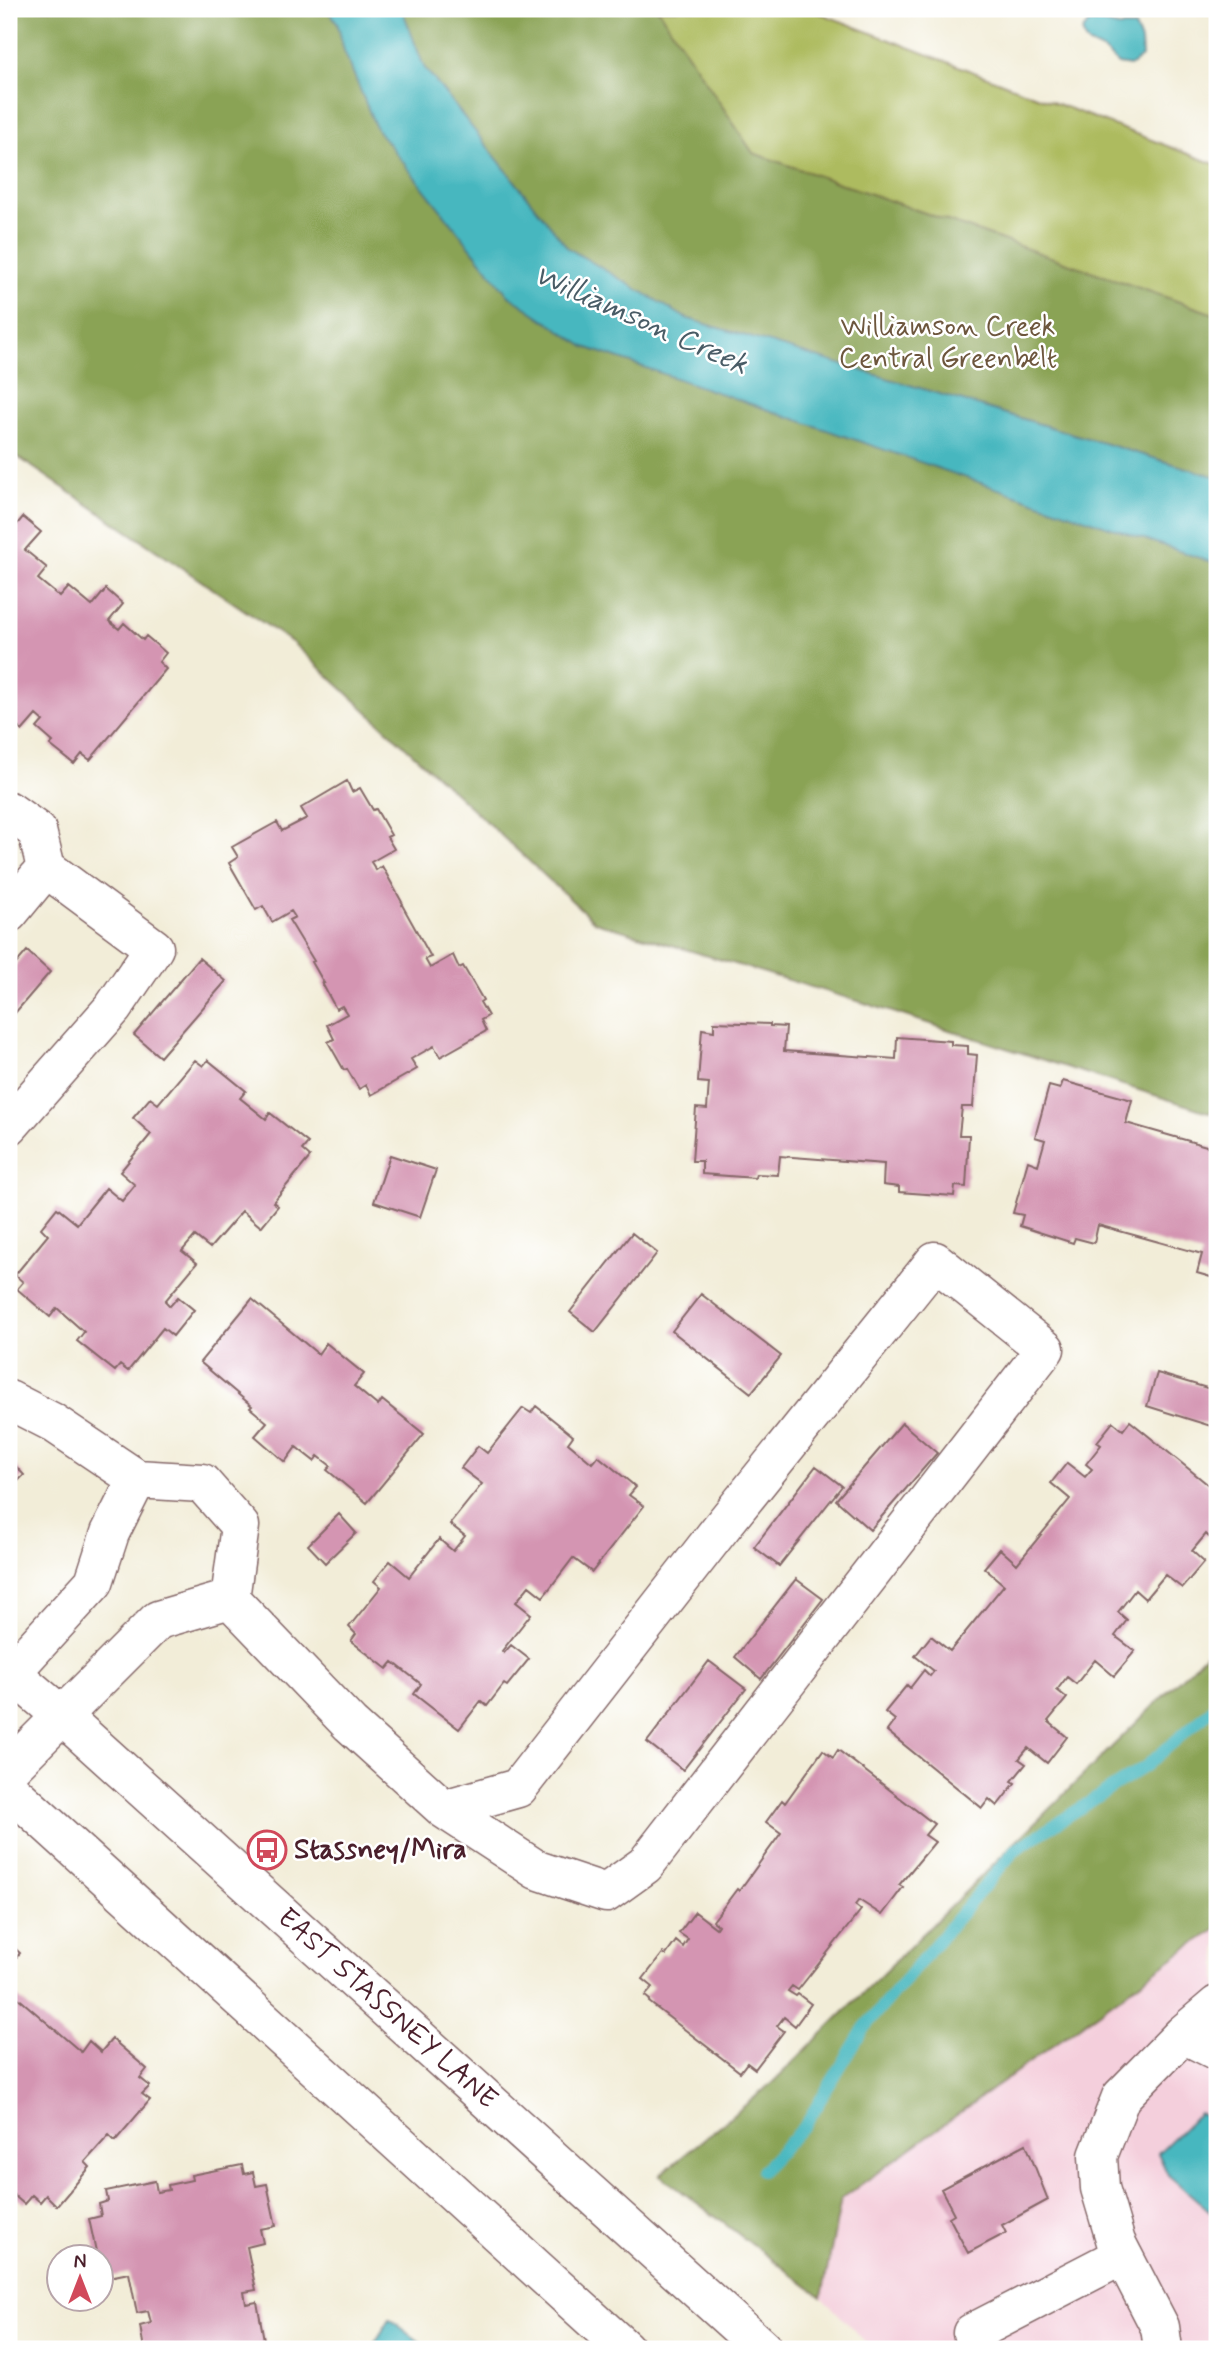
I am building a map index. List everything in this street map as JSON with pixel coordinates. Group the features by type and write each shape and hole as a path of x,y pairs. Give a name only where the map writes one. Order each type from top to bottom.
{"main road":[{"path":"9,810 37,831 46,868 154,948 113,1008 9,1126"},
{"path":"9,913 46,868"},
{"path":"230,1599 350,1724 444,1809 537,1870 606,1893 645,1865 1045,1349 935,1261 518,1788 444,1809"},
{"path":"9,1400 52,1422 136,1479 202,1483 240,1526 230,1599"},
{"path":"9,1673 94,1582 110,1533 136,1479"},
{"path":"9,1769 158,1620 230,1599"},
{"name":"EAST STASSNEY LANE","path":"9,1673 62,1716 763,2349"},
{"path":"9,1789 625,2349"},
{"path":"1163,2349 1160,2327 1121,2256 1100,2188 1098,2156 1121,2097 1183,2034 1217,2005"},
{"path":"1183,2034 1217,2052"},
{"path":"972,2333 1121,2256"}],"shaded area":[{"path":"1217,1929 1217,2349 872,2349 822,2297 841,2199"}],"green space":[{"path":"9,9 658,9 753,153 1217,315 1217,1115 861,1002 595,922 293,643 9,451"},
{"name":"Williamson Creek Central Greenbelt","path":"102,9 809,9 1217,165 1217,711"},
{"path":"1217,1643 1217,1929 841,2199 822,2297 660,2175 771,2084"}],"water":[{"name":"Williamson Creek","path":"326,9 402,9 424,67 568,248 686,318 1217,477 1217,563 585,347 509,296 376,128 344,51 337,22"},
{"path":"1089,23 1135,27 1141,41 1142,57 1130,66 1118,64 1104,51 1089,44 1082,31"},
{"path":"1199,2113 1217,2118 1217,2217 1168,2175 1158,2153"},
{"path":"390,2319 429,2349 371,2349"}],"building":[{"path":"23,517 41,532 25,550 47,568 38,579 60,597 69,587 92,606 106,589 123,604 109,621 119,629 124,623 143,640 146,636 166,653 159,662 166,669 90,760 82,754 74,764 50,745 53,742 37,728 43,721 36,715 22,731 9,719 9,704 15,697 9,692 9,534"},
{"path":"347,781 352,792 360,788 391,835 387,837 394,849 371,862 376,870 382,866 431,957 425,959 430,968 453,955 459,968 463,966 483,1000 480,1002 488,1016 481,1020 486,1031 440,1057 434,1046 411,1059 417,1069 371,1095 366,1085 359,1089 328,1042 334,1039 327,1025 347,1014 342,1006 336,1009 322,983 312,962 314,961 289,920 295,917 291,911 272,922 263,906 256,910 229,863 238,857 232,847 277,822 282,831 307,818 301,808"},
{"path":"27,951 50,972 9,1020 9,972"},
{"path":"199,958 226,981 160,1057 134,1035"},
{"path":"714,1022 786,1027 784,1051 896,1059 897,1037 951,1041 951,1045 968,1046 968,1054 977,1055 973,1107 962,1107 959,1135 969,1135 966,1187 955,1186 954,1196 899,1192 899,1187 883,1185 884,1164 780,1156 778,1175 756,1174 755,1178 702,1174 702,1161 692,1161 696,1108 707,1109 709,1083 698,1082 702,1029 714,1031"},
{"path":"195,1060 203,1066 208,1060 246,1091 240,1098 266,1119 270,1113 308,1143 302,1150 310,1157 273,1202 278,1206 261,1227 242,1211 210,1248 195,1236 182,1251 197,1263 165,1301 170,1306 178,1297 194,1310 173,1336 163,1328 128,1371 120,1365 115,1371 77,1341 84,1332 57,1308 50,1317 17,1289 23,1282 15,1275 48,1235 41,1228 57,1208 77,1224 106,1188 122,1201 135,1185 120,1172 151,1134 133,1118 150,1098 158,1104"},
{"path":"1063,1081 1132,1100 1126,1123 1217,1149 1217,1286 1212,1284 1214,1278 1197,1273 1202,1254 1098,1225 1094,1243 1075,1238 1073,1243 1020,1226 1023,1215 1013,1213 1028,1161 1038,1165 1045,1140 1035,1137 1049,1086 1060,1089"},
{"path":"390,1155 436,1170 420,1217 374,1202"},
{"path":"632,1233 657,1253 595,1332 570,1312"},
{"path":"701,1294 781,1356 751,1393 672,1331"},
{"path":"252,1299 318,1354 326,1343 364,1374 354,1386 378,1406 382,1400 424,1434 367,1503 327,1470 331,1466 318,1456 314,1461 296,1447 285,1462 255,1436 267,1422 200,1362"},
{"path":"1157,1373 1217,1391 1217,1428 1147,1406"},
{"path":"536,1406 573,1436 568,1443 592,1463 598,1456 636,1487 629,1495 644,1506 592,1572 573,1558 543,1597 529,1586 516,1602 531,1614 502,1651 504,1653 511,1645 529,1659 487,1706 481,1701 459,1729 414,1694 421,1684 393,1662 387,1669 351,1641 356,1634 349,1627 381,1587 374,1581 390,1561 409,1577 439,1539 453,1551 465,1536 450,1524 482,1484 461,1468 478,1446 487,1453 523,1408 531,1413"},
{"path":"1130,1421 1217,1492 1217,1527 1209,1537 1206,1534 1192,1551 1204,1562 1182,1588 1165,1575 1145,1599 1135,1590 1118,1612 1127,1620 1115,1636 1135,1651 1114,1676 1095,1660 1076,1684 1067,1677 1057,1690 1067,1698 1048,1721 1067,1737 1047,1763 1028,1748 1019,1759 1026,1764 1012,1781 1015,1783 997,1806 989,1799 982,1808 887,1731 895,1720 885,1712 907,1685 910,1688 924,1670 930,1676 934,1671 915,1656 931,1636 950,1651 1004,1585 984,1568 1000,1549 1017,1564 1070,1499 1051,1483 1067,1463 1085,1477 1092,1469 1086,1464 1101,1445 1097,1442 1113,1422 1123,1430"},
{"path":"902,1423 937,1453 870,1530 836,1500"},
{"path":"9,1459 24,1475 9,1490"},
{"path":"816,1466 842,1486 779,1566 754,1547"},
{"path":"339,1514 356,1533 325,1563 308,1545"},
{"path":"796,1579 823,1599 761,1679 735,1657"},
{"path":"709,1661 746,1689 683,1770 647,1742"},
{"path":"823,1750 833,1758 838,1750 934,1824 925,1835 935,1842 899,1885 903,1887 882,1915 859,1900 855,1905 861,1910 798,1990 792,1986 788,1991 796,1996 798,1994 811,2004 795,2026 784,2017 777,2026 784,2031 755,2069 747,2063 740,2072 649,2002 645,1996 653,1987 643,1979 676,1941 683,1947 688,1939 679,1933 695,1912 716,1928 718,1925 713,1921 737,1889 739,1891 781,1833 766,1822 782,1800 785,1803"},
{"path":"9,1943 20,1953 9,1966"},
{"path":"9,1990 81,2052 89,2041 101,2052 112,2039 147,2069 140,2078 150,2086 142,2094 150,2100 115,2141 109,2135 85,2162 90,2167 57,2206 46,2195 40,2202 32,2195 24,2204 9,2191"},
{"path":"1026,2144 1048,2200 1002,2225 1006,2233 968,2253 949,2217 954,2214 941,2189"},
{"path":"242,2165 244,2174 253,2172 256,2186 267,2184 276,2226 260,2229 263,2243 247,2247 256,2290 244,2292 246,2304 257,2302 265,2345 279,2342 280,2349 144,2349 140,2326 151,2323 148,2311 137,2313 129,2273 116,2276 116,2242 94,2242 89,2219 101,2216 99,2204 108,2201 106,2191 155,2181 157,2192 169,2190 168,2185 192,2180 191,2175"}],"waterway":[{"path":"762,2171 805,2125 864,2028 1015,1850 1146,1766 1217,1705"}],"place":[{"name":"Stassney/Mira","path":"267,1850"}]}
